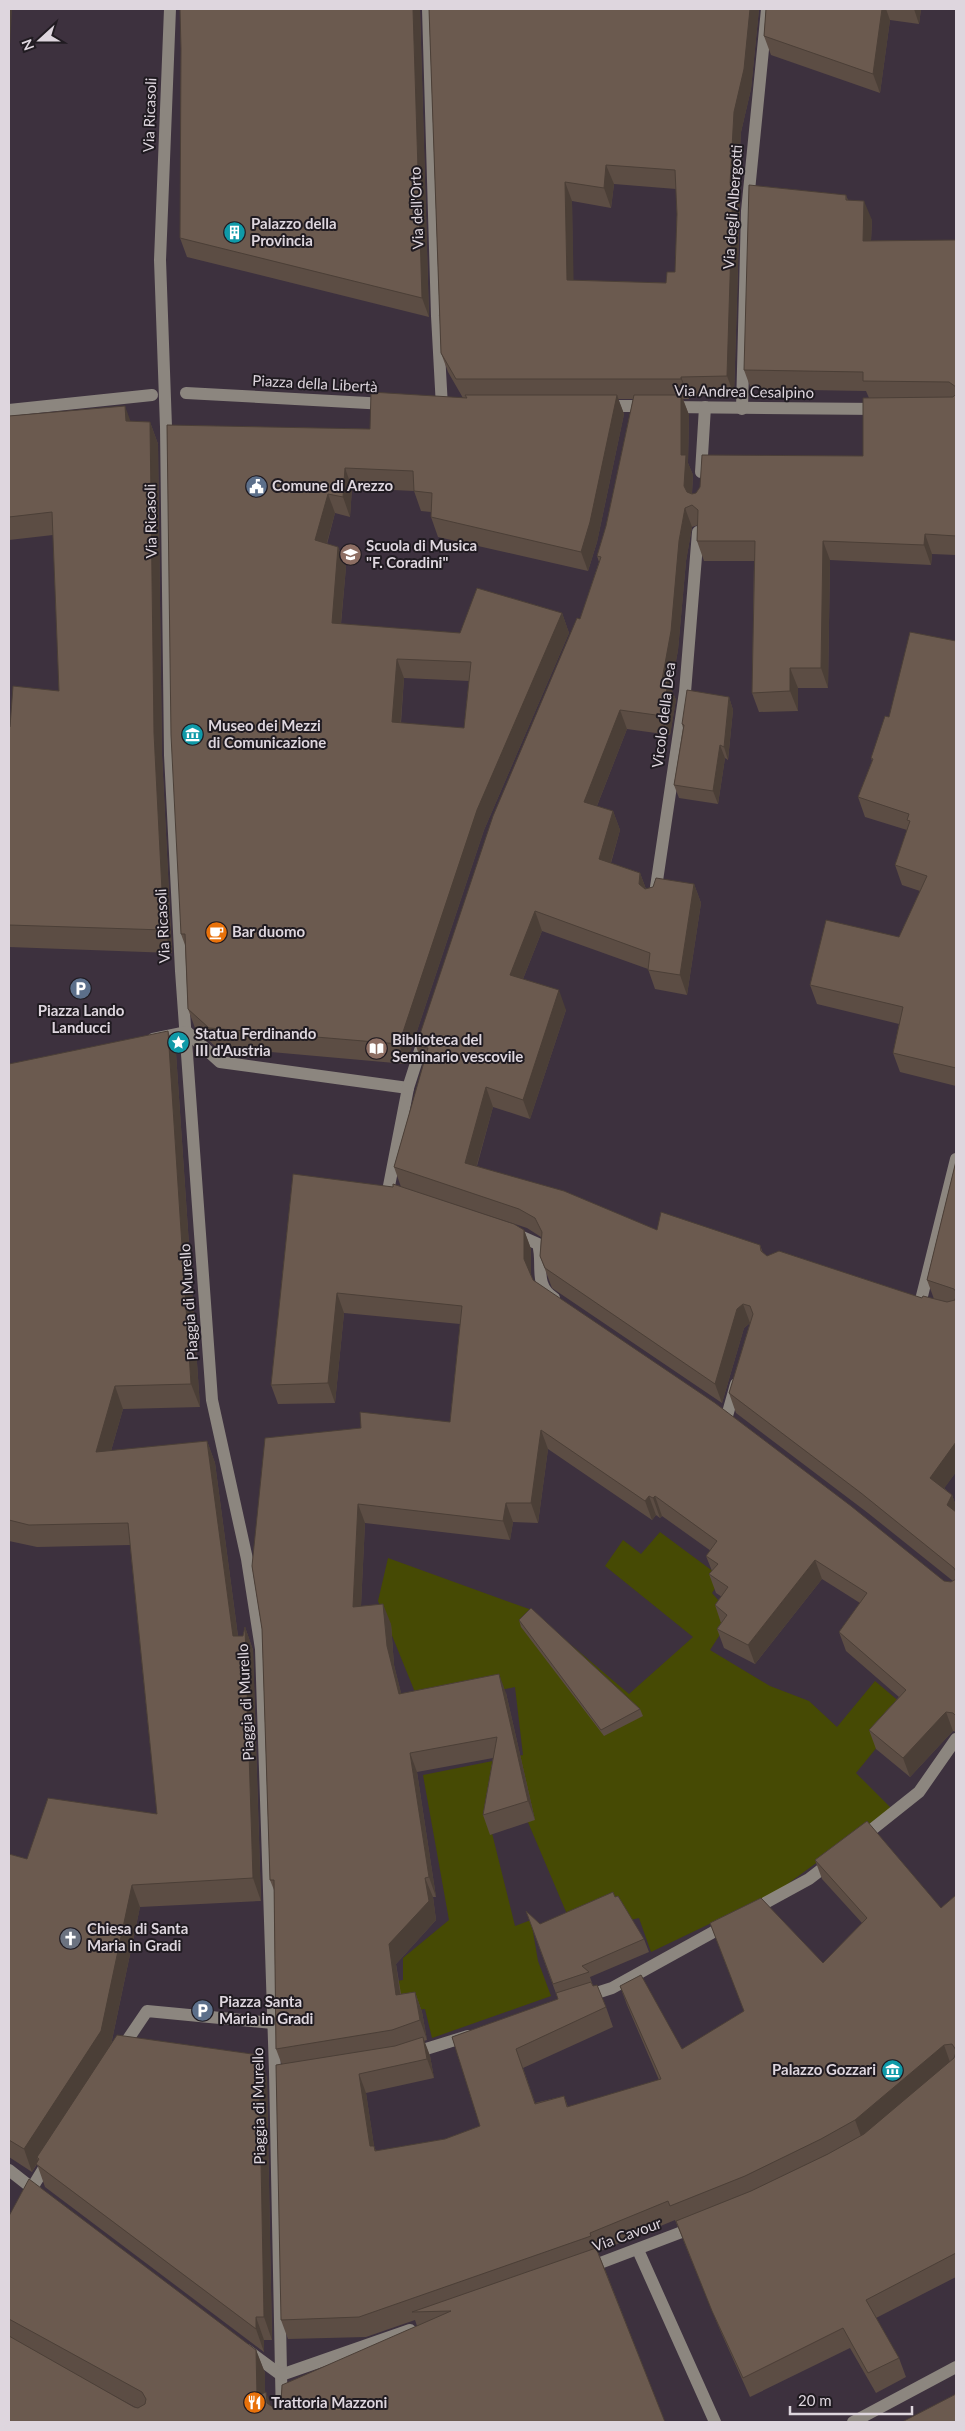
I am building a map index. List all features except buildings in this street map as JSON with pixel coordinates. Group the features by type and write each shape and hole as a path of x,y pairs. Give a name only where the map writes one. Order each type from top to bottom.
{"street":[{"name":"Via Ricasoli","path":"170,9 160,260 166,427 170,755 181,962 187,1032"},
{"name":"Via dell'Orto","path":"428,9 437,316 442,406"},
{"name":"Via degli Albergotti","path":"742,408 747,211 767,9"},
{"name":"Piazza della Libertà","path":"186,393 402,404"},
{"path":"9,410 152,395"},
{"name":"Via Andrea Cesalpino","path":"595,406 632,412 705,407 892,410"},
{"path":"700,485 705,407"},
{"name":"Vicolo della Dea","path":"654,901 685,692 698,532"},
{"path":"416,1200 388,1191 408,1088 428,1026"},
{"path":"141,1041 187,1032 220,1062 408,1088"},
{"name":"Piaggia di Murello","path":"187,1032 212,1400 247,1559 260,1650 266,1749 274,2023 280,2077 282,2422"},
{"path":"920,1303 956,1159"},
{"path":"497,1228 524,1236 538,1244 541,1254 539,1276 546,1293 562,1303"},
{"path":"727,1416 740,1369"},
{"path":"853,1844 919,1792 956,1739"},
{"path":"575,2000 612,1988 809,1879 838,1856"},
{"path":"114,2061 147,2011 274,2023"},
{"path":"401,2057 482,2031"},
{"path":"22,2204 54,2151"},
{"path":"9,2170 47,2199"},
{"name":"Via Cavour","path":"574,2272 638,2250 710,2221"},
{"path":"638,2250 715,2422"},
{"path":"234,2340 281,2375 420,2327"},
{"path":"853,2422 956,2367"}],"shaded area":[{"path":"660,1532 722,1578 712,1593 732,1616 710,1650 770,1686 809,1701 837,1727 875,1681 908,1709 856,1773 891,1808 778,1891 651,1952 639,1918 575,1933 519,1801 487,1813 515,1926 531,1920 538,1961 551,1996 432,2038 425,2009 371,2015 365,1986 403,1980 403,1958 449,1920 423,1775 523,1755 515,1687 421,1707 378,1601 388,1558 529,1609 629,1694 693,1637 605,1566 623,1540 641,1554"}],"place":[{"name":"Palazzo della Provincia","path":"235,233"},
{"name":"Comune di Arezzo","path":"256,486"},
{"name":"Scuola di Musica \"F. Coradini\"","path":"350,555"},
{"name":"Museo dei Mezzi di Comunicazione","path":"192,735"},
{"name":"Bar duomo","path":"216,932"},
{"name":"Piazza Lando Landucci","path":"81,988"},
{"name":"Statua Ferdinando III d'Austria","path":"179,1043"},
{"name":"Biblioteca del Seminario vescovile","path":"376,1049"},
{"name":"Chiesa di Santa Maria in Gradi","path":"71,1938"},
{"name":"Piazza Santa Maria in Gradi","path":"203,2011"},
{"name":"Palazzo Gozzari","path":"892,2070"},
{"name":"Trattoria Mazzoni","path":"255,2403"}]}
